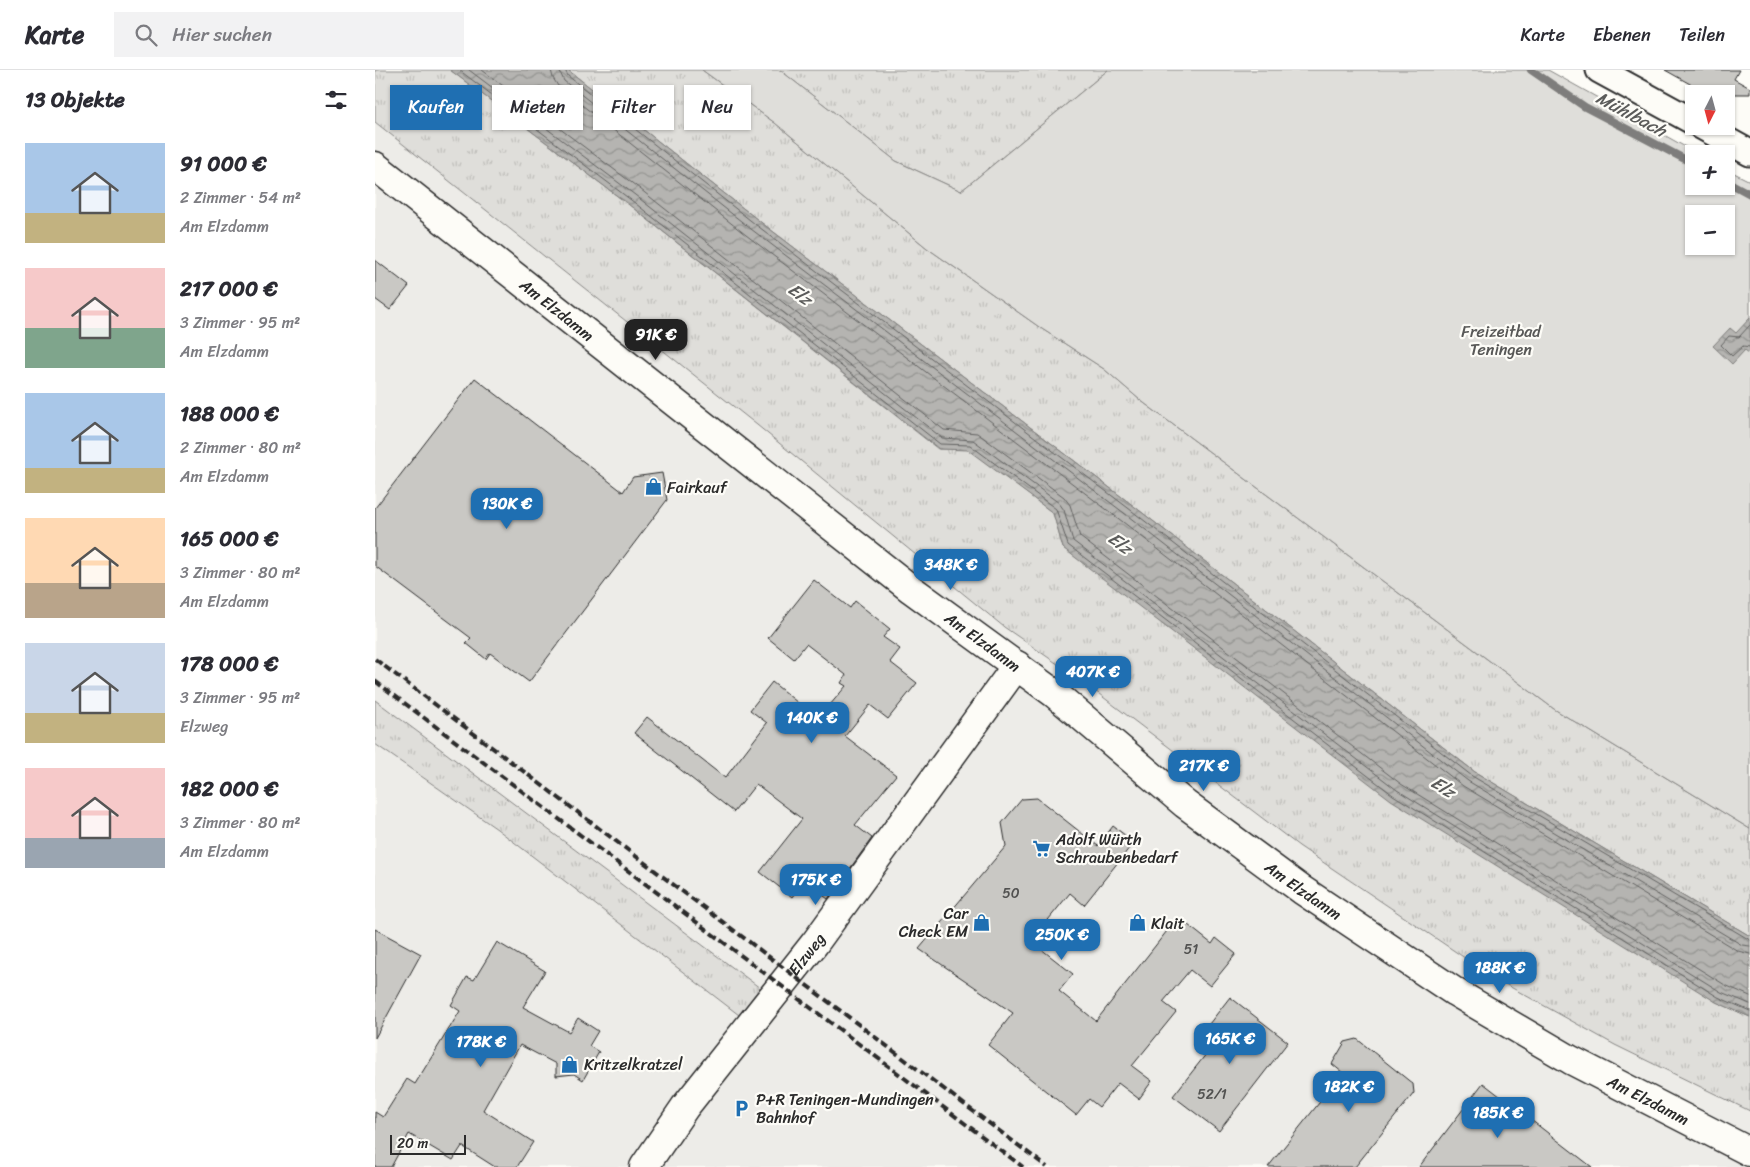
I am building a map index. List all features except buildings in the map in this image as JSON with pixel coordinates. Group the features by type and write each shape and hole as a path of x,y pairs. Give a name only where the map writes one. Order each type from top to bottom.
{"street":[{"path":"1599,70 1685,117"},
{"path":"1717,135 1750,153"},
{"name":"Am Elzdamm","path":"375,166 911,589 1017,665 1135,760 1185,804 1302,890 1380,944 1455,992 1571,1060 1750,1152"},
{"name":"Elzweg","path":"644,1167 685,1107 815,943 1017,665"}],"shaded area":[{"path":"375,122 757,425 1004,627 1078,678 1299,846 1496,979 1615,1045 1750,1111 1750,1167 375,1167 375,744 497,829 760,988 375,700"}],"green space":[{"path":"375,70 450,70 470,85 390,85 390,130 482,130 482,94 492,102 492,130 530,130 628,204 938,449 968,449 1053,513 1063,548 1716,1002 1750,1017 1750,1111 1615,1045 1496,979 1299,846 1078,678 1004,627 757,425 375,122"},
{"path":"568,70 702,70 723,85 684,85 684,130 751,130 751,106 775,123 927,248 1042,329 1104,369 1140,400 1554,709 1750,829 1750,936 1475,772 1135,507 758,220 644,130 674,130 674,85 593,85 593,90"},
{"name":"Freizeitbad Teningen","path":"702,70 780,70 896,161 961,191 1108,70 1548,70 1685,147 1685,195 1735,195 1735,174 1750,181 1750,829 1554,709 1140,400 1104,369 1042,329 927,248 775,123 751,106 751,85 723,85"},
{"path":"780,70 1108,70 961,191 896,161"},
{"path":"375,700 760,988 739,1015 497,829 375,744"}],"water":[{"name":"Elz","path":"450,70 568,70 593,90 593,130 644,130 758,220 1135,507 1475,772 1750,936 1750,1017 1716,1002 1391,800 1063,548 1053,513 968,450 939,449 628,204 530,130 583,130 583,85 492,85 492,102 482,94 482,85 470,85"},
{"path":"1750,318 1750,354 1745,350 1732,364 1713,346 1730,328 1736,333"}],"waterway":[{"name":"Mühlbach","path":"1531,70 1585,107 1685,159"},
{"name":"Mühlbach","path":"1735,186 1750,194"}],"railway":[{"path":"375,659 1047,1167"},
{"path":"375,681 1023,1167"}],"place":[{"name":"Fairkauf","path":"653,487"},
{"name":"Adolf Würth Schraubenbedarf","path":"1042,848"},
{"name":"Car Check EM","path":"982,922"},
{"name":"Klait","path":"1137,923"},
{"name":"Kritzelkratzel","path":"570,1064"},
{"name":"P+R Teningen-Mundingen Bahnhof","path":"742,1108"}]}
